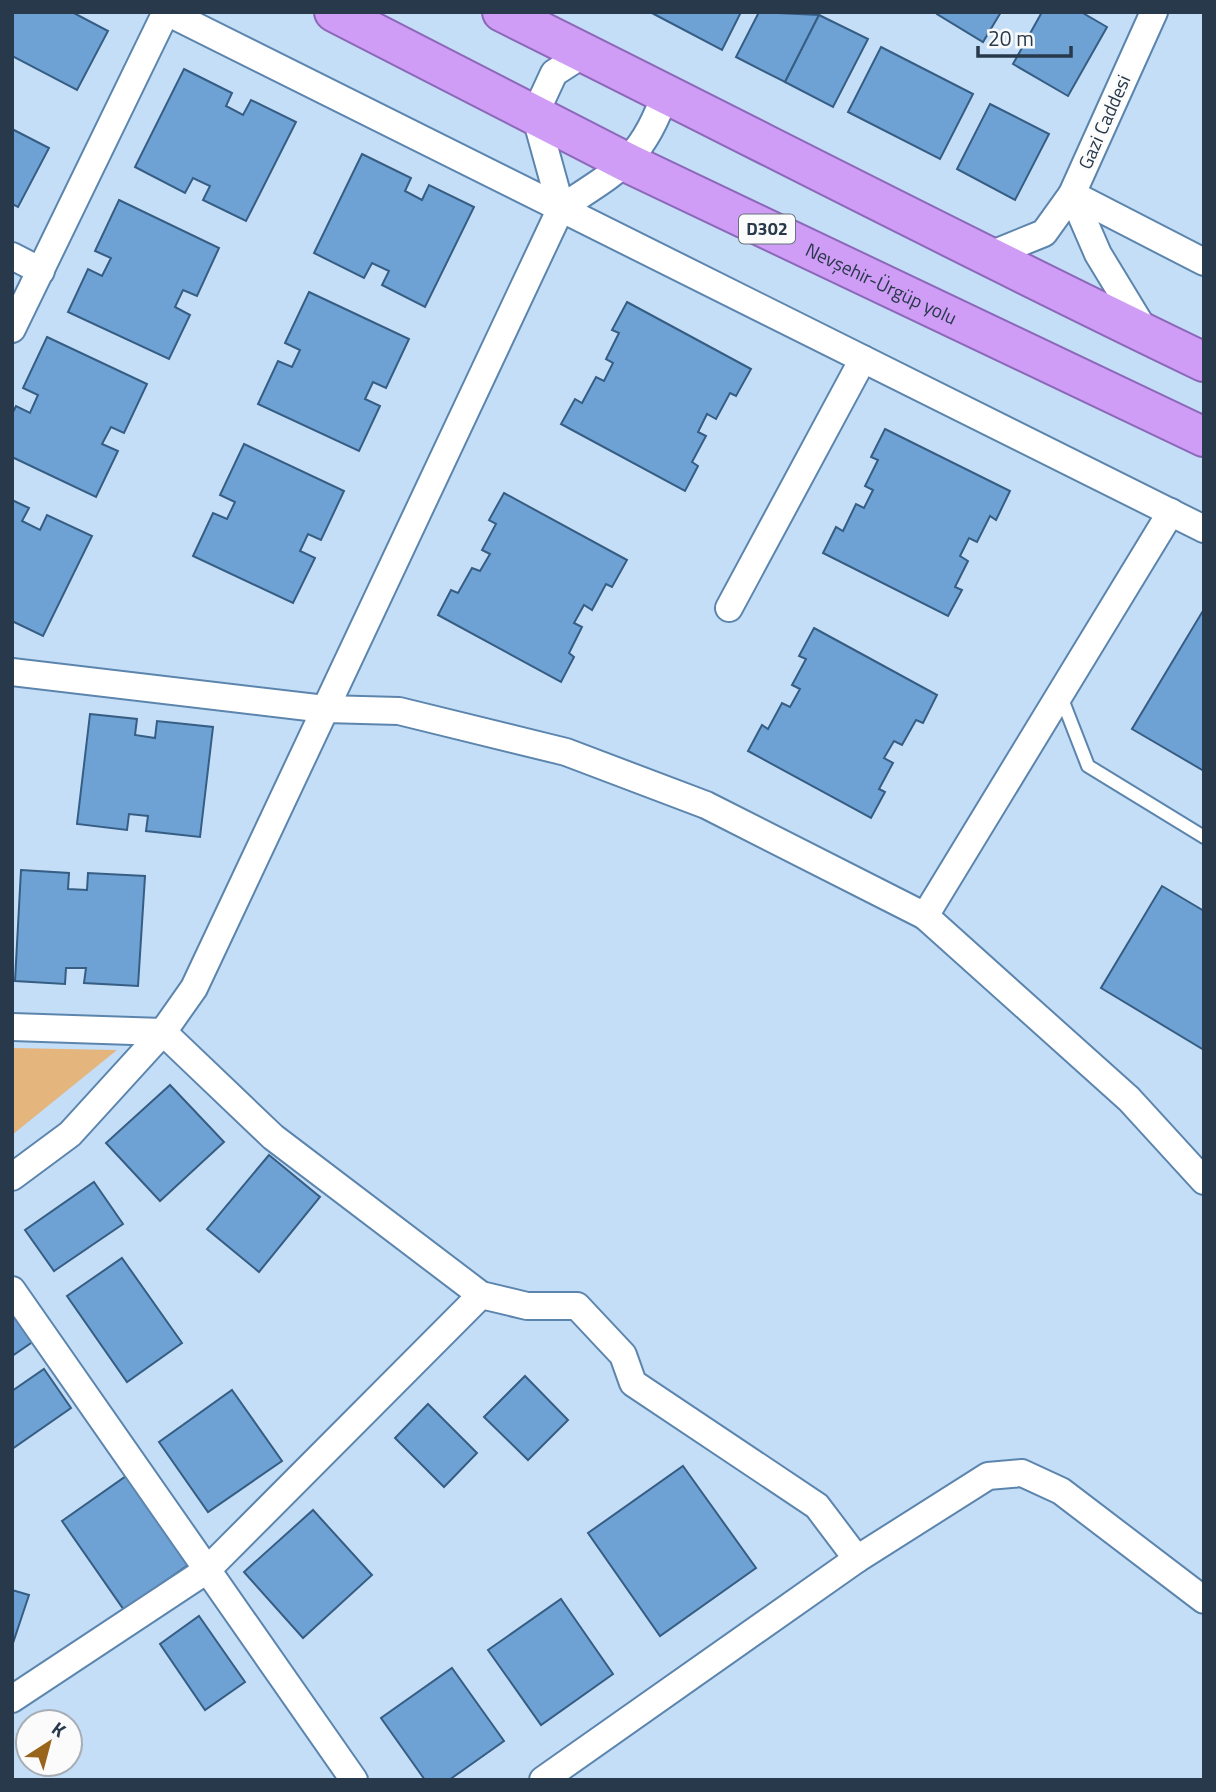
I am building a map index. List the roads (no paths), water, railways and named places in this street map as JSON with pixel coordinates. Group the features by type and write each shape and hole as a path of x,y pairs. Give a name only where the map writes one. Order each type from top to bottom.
{"highway":[{"name":"Nevşehir-Ürgüp yolu","path":"334,12 628,163 1204,437"},
{"path":"502,12 666,92 985,257 1204,362"}],"street":[{"path":"12,329 166,12 1204,529"},
{"name":"Gazi Caddesi","path":"985,257 1044,233 1072,194 1144,16"},
{"path":"561,208 535,114 554,74 585,53"},
{"path":"12,1177 69,1134 163,1032 194,988 561,208 628,163 654,124 666,92"},
{"path":"1072,194 1204,262"},
{"name":"Gazi Caddesi","path":"1072,194 1098,254 1147,335"},
{"path":"12,256 41,271"},
{"path":"729,608 863,359"},
{"path":"925,916 1171,512"},
{"path":"12,672 325,709 399,711 566,752 706,805 925,916 1129,1099 1204,1181"},
{"path":"12,1027 163,1032 273,1137 481,1295 527,1306 577,1306 623,1355 633,1383 817,1506 857,1559"},
{"path":"12,1290 354,1780"},
{"path":"12,1699 207,1570 481,1295"},
{"path":"543,1780 857,1559 988,1476 1022,1473 1061,1491 1204,1600"}],"lane":[{"path":"1060,694 1088,766 1204,837"}]}
